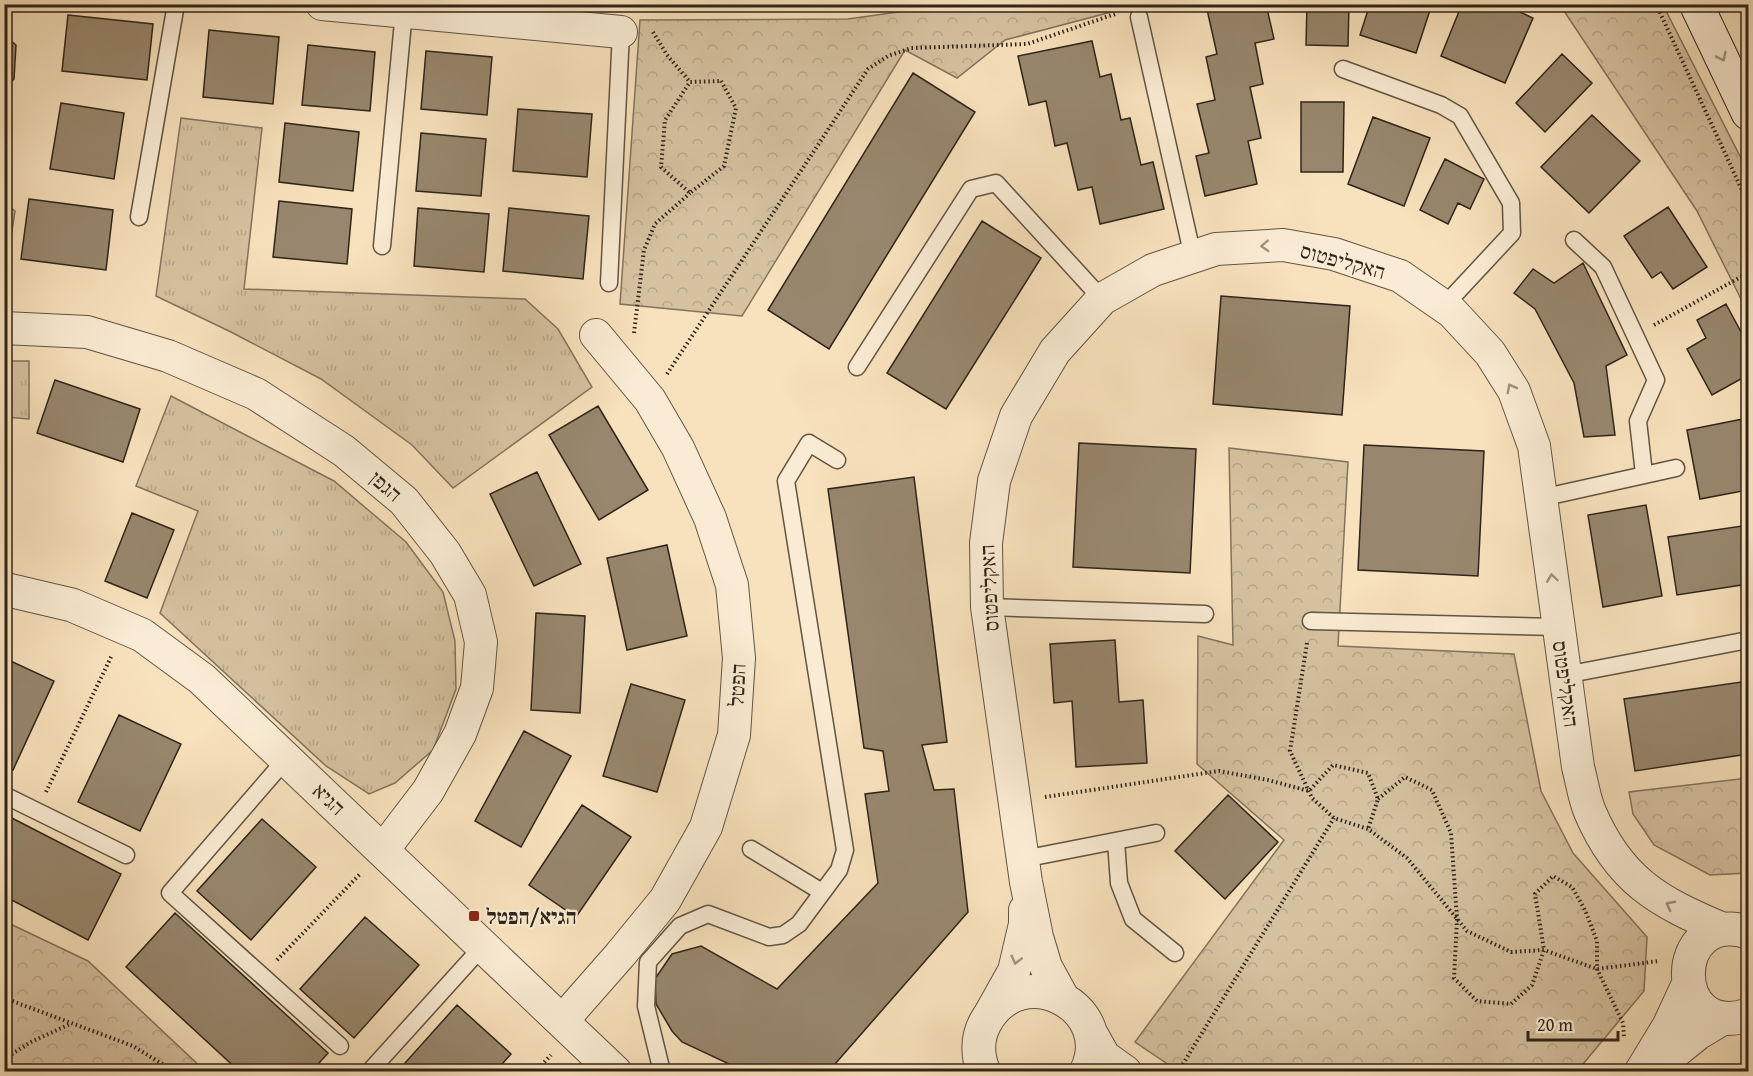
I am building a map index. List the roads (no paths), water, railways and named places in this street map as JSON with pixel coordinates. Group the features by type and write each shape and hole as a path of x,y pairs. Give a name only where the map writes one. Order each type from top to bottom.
{"street":[{"path":"322,4 636,31"},
{"path":"1696,4 1749,113"},
{"name":"האקליפטוס","path":"1063,998 1046,967 1036,937 1024,870 987,607 986,543 994,481 1016,416 1055,351 1102,299 1154,270 1216,249 1283,245 1334,254 1400,276 1452,312 1490,353 1514,391 1534,446 1578,767 1590,811 1614,856 1634,879 1660,900 1687,914 1742,931"},
{"name":"הגפן","path":"4,328 87,332 168,356 256,394 344,451 378,479 404,501 445,553 470,595 481,642 477,688 460,734 428,791 382,850"},
{"name":"הפטל","path":"562,1022 665,900 706,827 734,735 739,658 732,585 710,518 678,448 651,400 596,335"},
{"name":"הגיא","path":"4,589 72,605 142,635 202,679 615,1071"},
{"name":"האקליפטוס","path":"991,1012 1014,971 1025,924 1024,870"},
{"path":"1641,1071 1669,1026 1698,944 1709,935 1742,931"},
{"path":"1689,971 1693,997 1701,1006 1711,1014 1740,1019"},
{"path":"976,1064 982,1029 991,1012 1002,1001 1017,994 1032,991 1048,992 1063,998 1075,1007 1084,1018 1104,1057 1125,1071"},
{"path":"1651,1071 1698,1032 1740,1019"},
{"path":"1086,1071 1092,1048 1090,1032"}],"lane":[{"path":"139,217 176,4"},
{"path":"382,246 404,11"},
{"path":"1139,17 1193,257"},
{"path":"609,283 636,31"},
{"path":"1343,69 1441,105 1460,116 1511,203 1512,233 1444,306"},
{"path":"856,367 971,189 996,183 1102,299"},
{"path":"1574,240 1603,267 1656,380 1638,421 1644,474"},
{"path":"662,1071 646,1006 648,962 680,926 708,914 769,937 783,935 799,924 839,870 845,850 786,481 808,443 837,460"},
{"path":"1541,498 1676,468"},
{"path":"987,607 1204,614"},
{"path":"1311,621 1558,627"},
{"path":"1565,675 1743,640"},
{"path":"286,759 170,893 340,1046"},
{"path":"4,795 126,855"},
{"path":"1024,870 1116,841 1156,834"},
{"path":"1116,841 1119,883 1133,919 1175,953"},
{"path":"752,849 822,892"},
{"path":"369,1071 483,946"}],"place":[{"name":"הגיא/הפטל","path":"474,916"}]}
